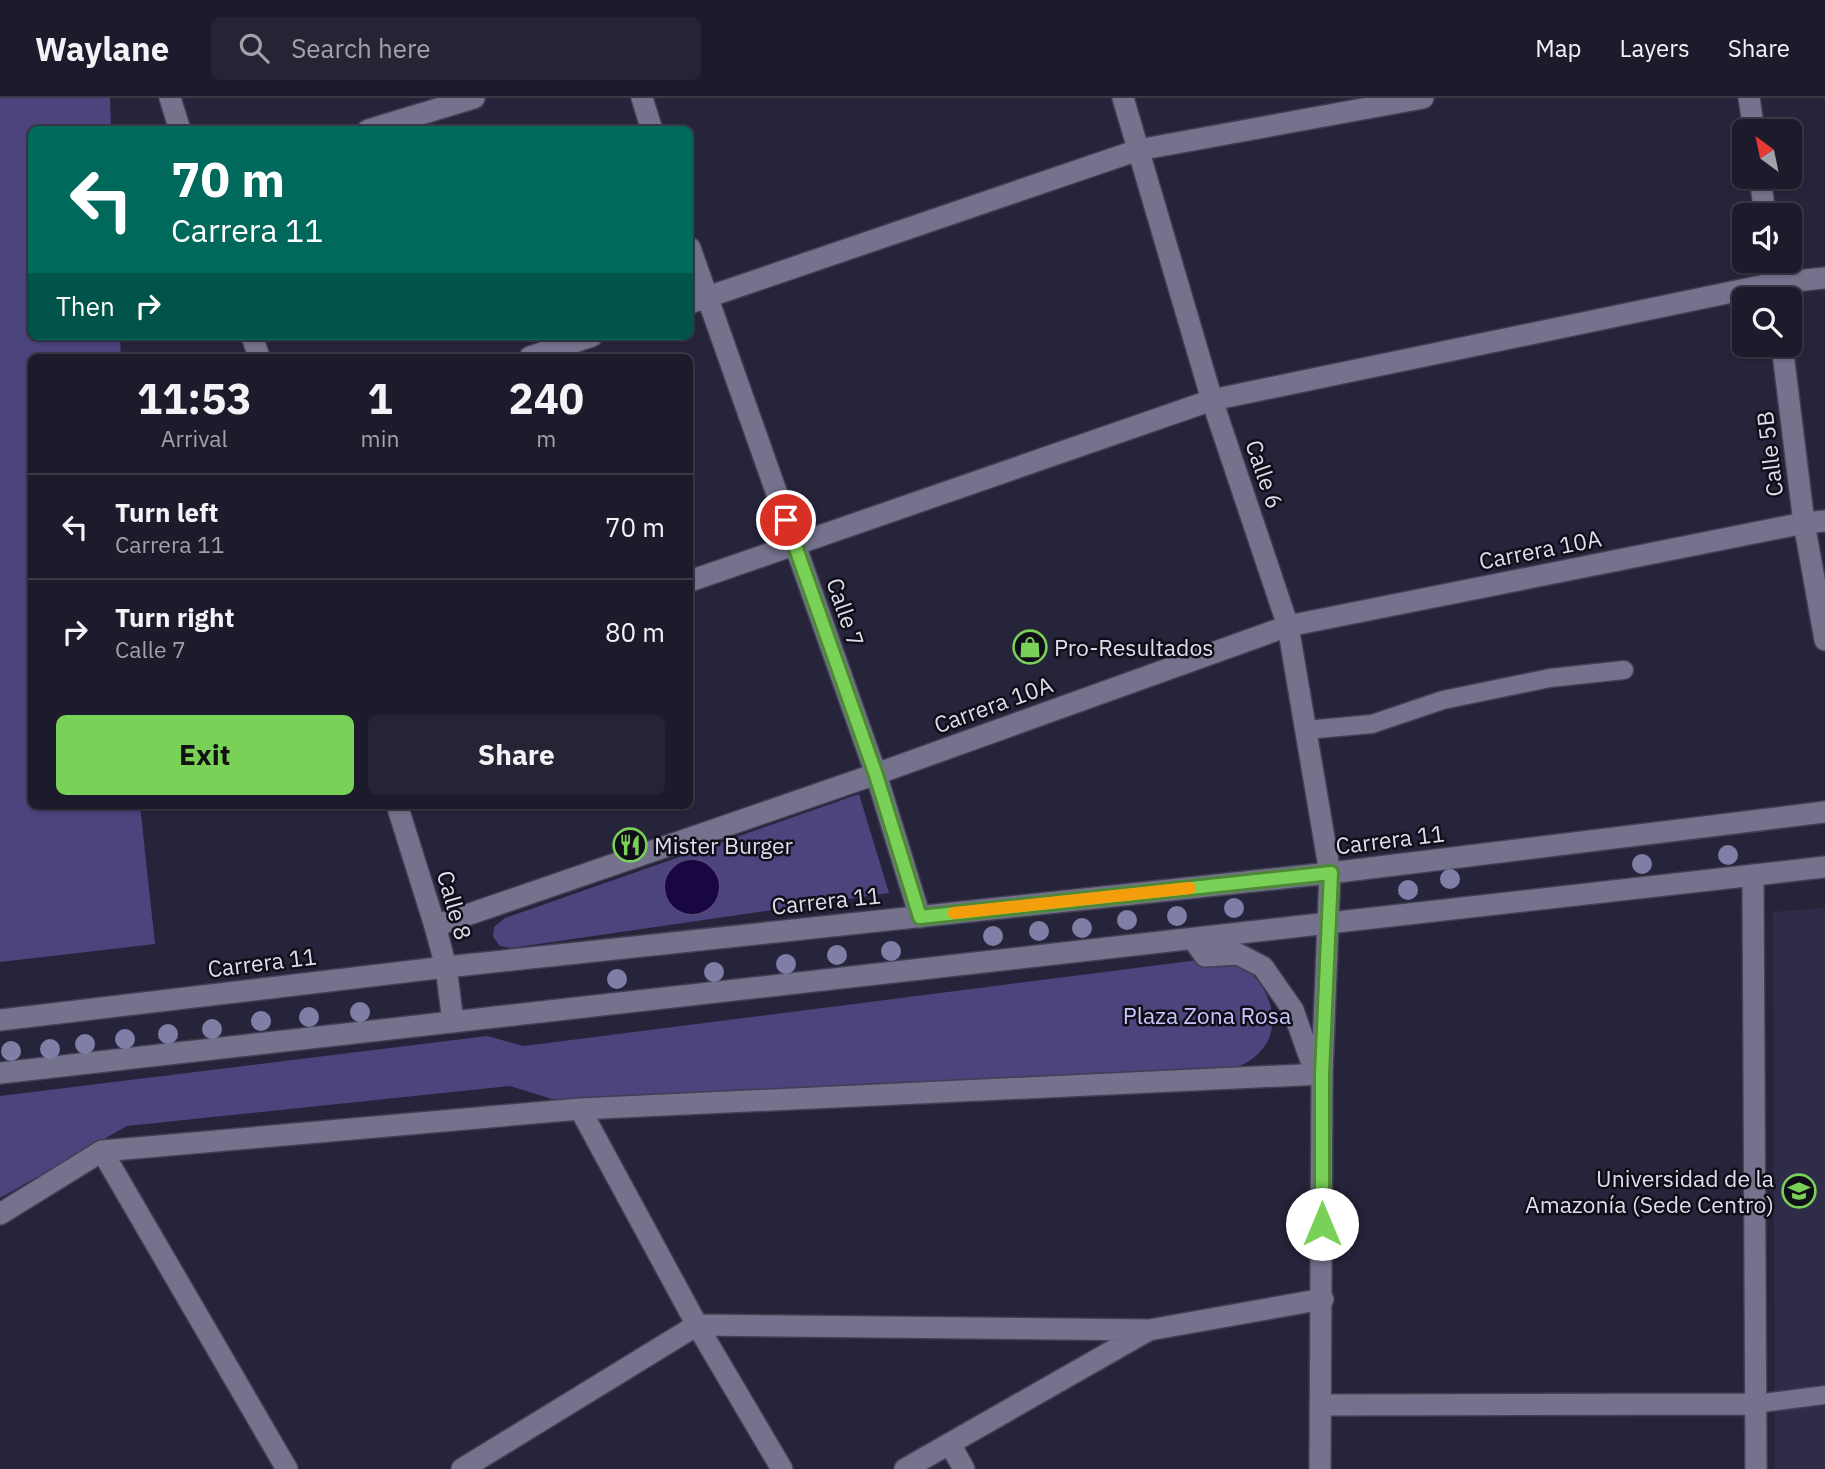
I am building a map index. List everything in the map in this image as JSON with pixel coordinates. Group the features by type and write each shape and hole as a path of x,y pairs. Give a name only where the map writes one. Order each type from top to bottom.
{"street":[{"path":"170,98 179,126"},
{"path":"381,126 474,98"},
{"path":"642,98 651,126"},
{"name":"Calle 6","path":"1123,98 1212,400 1288,626 1331,873 1322,1074 1323,1299 1320,1469"},
{"path":"697,300 1138,150 1423,98"},
{"path":"1749,98 1752,119"},
{"name":"Calle 7","path":"693,270 697,300 794,545 876,775 920,917"},
{"path":"1790,287 1825,278"},
{"path":"693,580 1212,400 1732,299"},
{"path":"539,354 580,340"},
{"name":"Calle 5B","path":"1784,357 1814,522 1825,640"},
{"name":"Carrera 10A","path":"435,926 876,775 1288,626 1814,522"},
{"name":"Calle 8","path":"398,809 446,967 453,1022"},
{"name":"Carrera 11","path":"0,1020 446,967 1331,873 1825,812"},
{"path":"0,1073 1825,867"},
{"path":"1753,875 1756,1469"},
{"path":"1193,939 1205,956 1238,954 1263,967 1293,1010 1310,1058 1322,1074"},
{"path":"0,1214 102,1151 580,1109 1322,1074"},
{"path":"580,1109 697,1325 782,1469"},
{"path":"102,1151 287,1469"},
{"path":"462,1469 697,1325 1149,1330 1323,1299"},
{"path":"905,1469 1149,1330"},
{"path":"1321,1405 1755,1404"},
{"path":"950,1444 964,1469"}],"lane":[{"path":"1306,730 1372,724 1443,700 1550,678 1624,670"},
{"path":"1755,1404 1825,1395"}],"shaded area":[{"path":"692,859 703,861 712,867 718,876 718,898 712,907 703,913 692,915 681,913 672,907 666,898 664,887 666,876 672,867 681,861"},
{"name":"Universidad de la Amazonía (Sede Centro)","path":"1825,908 1825,1469 1775,1469 1773,912"}],"green space":[{"path":"0,98 110,98 111,126 28,126 28,340 120,340 121,354 28,354 28,809 140,809 155,944 0,962"},
{"path":"859,794 889,893 511,948 500,946 493,937 494,927 505,918"},
{"name":"Plaza Zona Rosa","path":"1222,957 1251,973 1261,984 1271,1010 1270,1035 1264,1047 1255,1057 1234,1067 1209,1071 555,1100 510,1086 127,1126 0,1198 0,1096 487,1036 524,1046"}],"slow traffic":[{"path":"954,913 1190,888"}],"place":[{"name":"Pro-Resultados","path":"1030,647"},
{"name":"Mister Burger","path":"630,845"},
{"name":"Universidad de la Amazonía (Sede Centro)","path":"1799,1191"}],"route":[{"path":"786,520 876,775 920,917 1331,873 1322,1074 1322,1224"}]}
